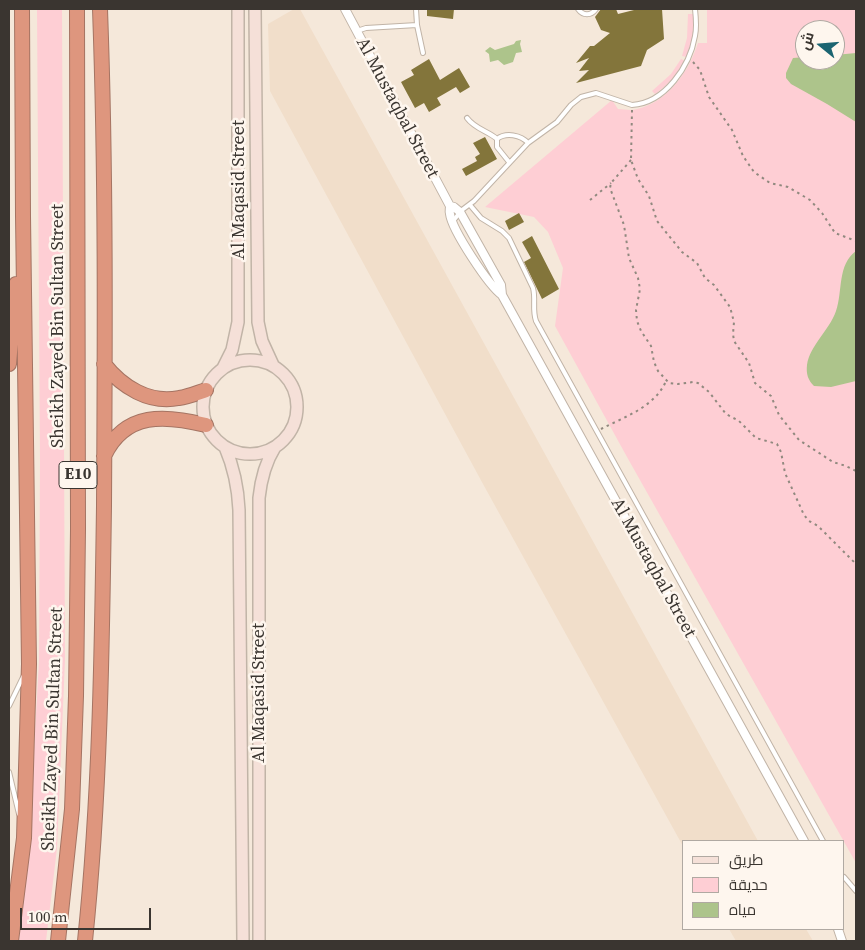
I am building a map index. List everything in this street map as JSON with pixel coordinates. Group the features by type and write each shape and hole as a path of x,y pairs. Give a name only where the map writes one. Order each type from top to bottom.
{"highway":[{"name":"Sheikh Zayed Bin Sultan Street","path":"11,941 24,838 29,664 22,9"},
{"name":"Sheikh Zayed Bin Sultan Street","path":"58,941 72,809 76,696 78,529 77,9"},
{"path":"85,941 99,765 104,457 100,9"},
{"path":"9,364 23,216"},
{"path":"104,364 130,388 153,397 164,399 181,398 206,390"},
{"path":"104,457 119,434 134,424 153,419 169,418 206,425"},
{"path":"9,906 24,838"}],"street":[{"name":"Al Maqasid Street","path":"223,368 232,350 238,322 238,9"},
{"name":"Al Mustaqbal Street","path":"345,9 450,206 452,222 475,262 495,289 502,295 803,840"},
{"name":"Al Maqasid Street","path":"256,10 258,322 262,341 273,365"},
{"name":"Al Mustaqbal Street","path":"450,206 460,212 501,285 502,295"},
{"path":"253,360 273,365 283,372 296,393 296,418 292,429 285,439 266,452 245,454 225,447 217,441 206,425 203,404 206,390 223,368 237,362 253,360"},
{"name":"Al Maqasid Street","path":"225,447 237,484 239,510 243,941"},
{"name":"Al Maqasid Street","path":"259,941 258,498 266,465 275,447"}],"lane":[{"path":"416,9 417,25 423,53"},
{"path":"578,9 581,13 585,14 592,13 596,9"},
{"path":"452,222 528,143 562,118 575,101 590,94 600,94 632,105 645,103 661,93 677,77 689,58 696,28 695,9"},
{"path":"357,32 366,28 417,25"},
{"path":"468,118 477,128 498,139"},
{"path":"498,139 504,135 518,136 528,143"},
{"path":"498,139 498,147 509,162"},
{"path":"470,205 481,218 502,231 511,242 533,288 533,312 536,321 822,840"},
{"path":"9,706 29,664"},
{"path":"9,772 24,838"},
{"path":"845,879 856,891"}],"path":[{"path":"689,58 700,70 709,97 732,130 743,156 754,172 770,183 788,187 810,200 822,213 835,233 856,241"},
{"path":"632,105 631,160 638,179 649,196 657,221 682,252 697,264 705,278 714,285 730,306 734,322 734,341 749,363 755,384 771,396 779,415 799,440 834,462 854,469 856,472"},
{"path":"590,200 611,183 631,160"},
{"path":"611,183 612,196 624,225 629,258 638,278 640,290 636,310 637,321 640,331 650,346 658,371 666,381 674,384 698,383 709,392 726,414 739,421 756,438 777,444 781,452 785,473 804,515 809,521 818,526 856,564"},
{"path":"597,432 648,404 659,393 666,381"}],"shaded area":[{"path":"294,9 300,9 757,840 682,840 682,844 483,484 270,91 268,24"},
{"path":"730,930 807,930 813,941 736,941"}],"green space":[{"path":"37,9 62,9 65,660 57,848 46,941 19,941 28,853 39,662 40,462"},
{"path":"707,9 856,9 856,863 845,843 845,840 843,840 555,326 563,268 548,232 534,217 485,207 612,100 618,109 630,110 658,100 676,84 694,54 698,43 707,43"},
{"path":"688,14 693,14 694,25 687,57 682,56 687,38"},
{"path":"681,59 685,61 679,71 655,94 652,91 671,74"}],"water":[{"path":"521,40 522,52 516,53 513,62 504,65 498,60 490,62 489,54 485,51 490,47 495,50"},
{"path":"856,53 856,122 791,84 786,78 786,73 793,58 795,58 795,70 845,70 845,54"},
{"path":"856,251 856,381 831,387 814,386 807,374 809,358 833,318 838,303 843,271 846,263"}],"building":[{"path":"427,9 454,9 453,19 427,16"},
{"path":"601,9 616,9 618,14 633,9 662,9 664,39 647,50 641,66 576,83 589,70 579,71 589,58 576,63 590,46 594,46 610,33 601,30 595,17"},
{"path":"429,59 440,80 459,68 470,87 460,93 456,87 437,98 441,105 429,112 424,103 415,108 401,82 414,75 411,70"},
{"path":"485,137 497,159 466,176 462,169 477,161 475,157 480,154 473,143"},
{"path":"519,213 524,222 509,230 505,221"},
{"path":"532,236 559,289 542,299 524,262 531,258 522,242"}]}
